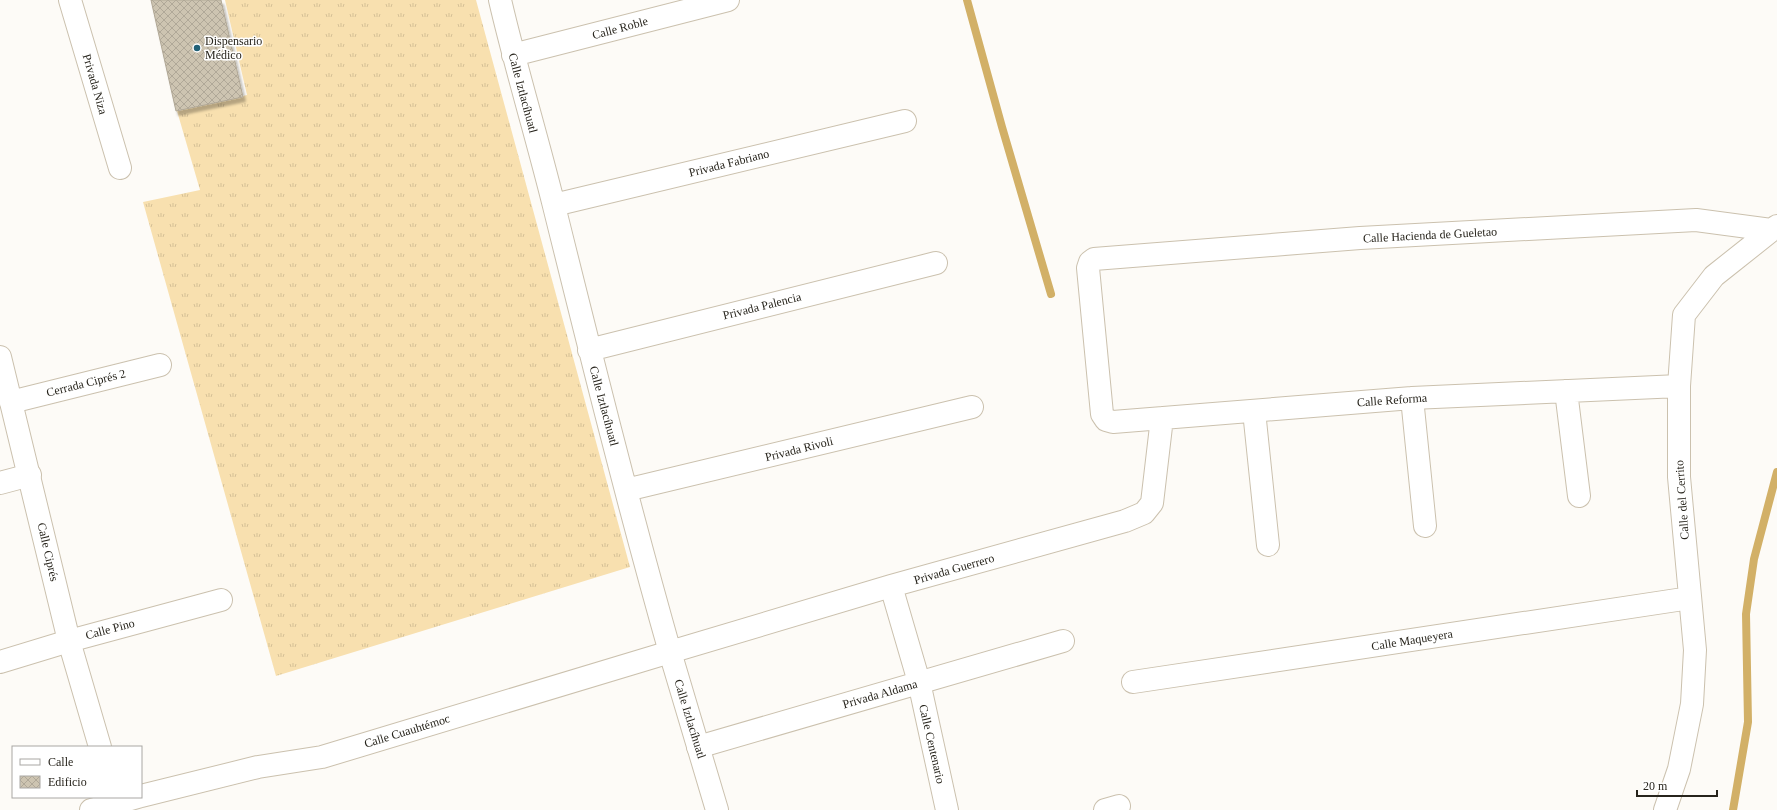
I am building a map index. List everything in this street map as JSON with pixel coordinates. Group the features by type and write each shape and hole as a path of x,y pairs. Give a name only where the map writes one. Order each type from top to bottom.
{"street":[{"name":"Privada Niza","path":"70,0 120,168"},
{"name":"Calle Iztlacíhuatl","path":"500,0 513,55 554,205 589,350 670,652 698,747 713,809"},
{"name":"Calle Roble","path":"513,55 728,0"},
{"name":"Privada Fabriano","path":"554,205 905,121"},
{"name":"Calle Hacienda de Gueletao","path":"1106,420 1102,414 1088,268 1090,262 1094,259 1360,238 1696,220 1774,228"},
{"name":"Calle del Cerrito","path":"1665,810 1679,769 1692,704 1695,650 1679,477 1679,386 1684,315 1714,276 1774,228"},
{"name":"Privada Palencia","path":"589,350 936,263"},
{"name":"Calle Ciprés","path":"0,357 30,474 69,640 100,746"},
{"name":"Cerrada Ciprés 2","path":"11,402 160,365"},
{"name":"Calle Reforma","path":"1106,420 1113,422 1412,398 1679,386"},
{"path":"1566,391 1579,496"},
{"path":"1412,398 1425,526"},
{"name":"Privada Rivoli","path":"626,490 972,407"},
{"path":"1254,411 1268,545"},
{"name":"Privada Guerrero","path":"670,652 891,586 1125,521 1144,513 1152,503 1162,418"},
{"path":"0,483 30,474"},
{"name":"Calle Centenario","path":"891,586 919,682 947,810"},
{"name":"Calle Maqueyera","path":"1133,682 1690,598"},
{"name":"Calle Pino","path":"0,662 69,640 221,600"},
{"name":"Privada Aldama","path":"698,747 1062,641"},
{"name":"Calle Cuauhtémoc","path":"142,796 258,767 322,757 670,652"},
{"path":"91,810 134,798"}],"green space":[{"path":"225,0 476,0 630,567 276,676 143,202 200,190 177,111 247,95"}],"building":[{"name":"Dispensario Médico","path":"151,0 221,0 243,97 176,111"}],"waterway":[{"path":"967,0 1002,127 1051,294"},
{"path":"1733,810 1748,722 1746,614 1754,559 1777,472"}],"place":[{"name":"Dispensario Médico","path":"197,48"}]}
